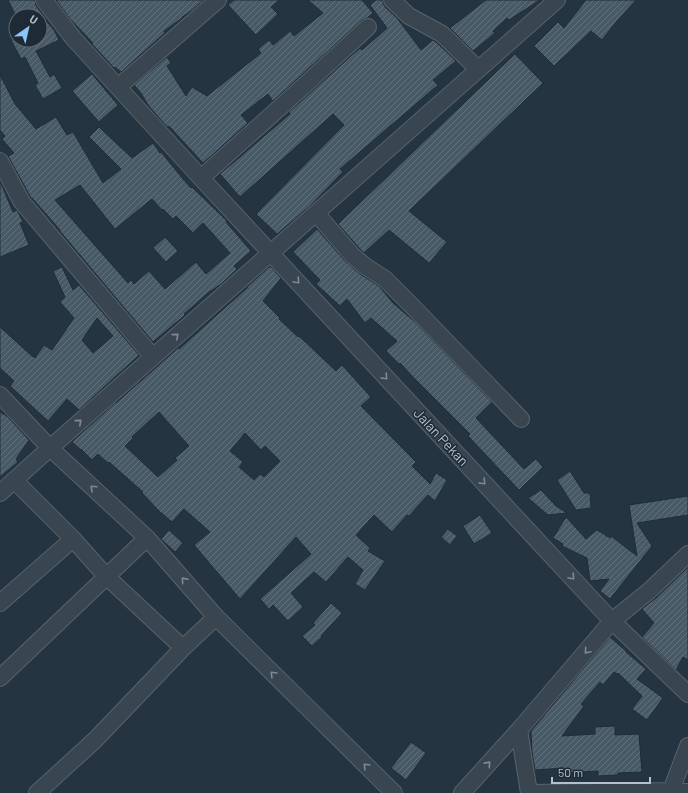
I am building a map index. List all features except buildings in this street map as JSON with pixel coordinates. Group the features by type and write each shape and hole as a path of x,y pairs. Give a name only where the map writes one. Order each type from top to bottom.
{"street":[{"name":"Jalan Pekan","path":"44,0 74,39 270,253 612,621 688,694"},
{"path":"118,86 148,62 218,0"},
{"path":"392,0 410,16 442,34 478,69"},
{"path":"0,493 557,0"},
{"path":"201,178 368,27"},
{"path":"0,161 22,202 153,357"},
{"path":"316,213 353,256 385,279 521,419"},
{"path":"0,395 50,448 147,538 216,617 394,793"},
{"path":"14,480 73,539 106,576 183,648"},
{"path":"0,678 147,538"},
{"path":"0,603 73,539"},
{"path":"462,793 519,730 612,621 649,591 688,554"},
{"path":"37,793 94,740 183,648 216,617"},
{"path":"519,730 529,793 688,792"},
{"path":"671,792 688,746"}]}
